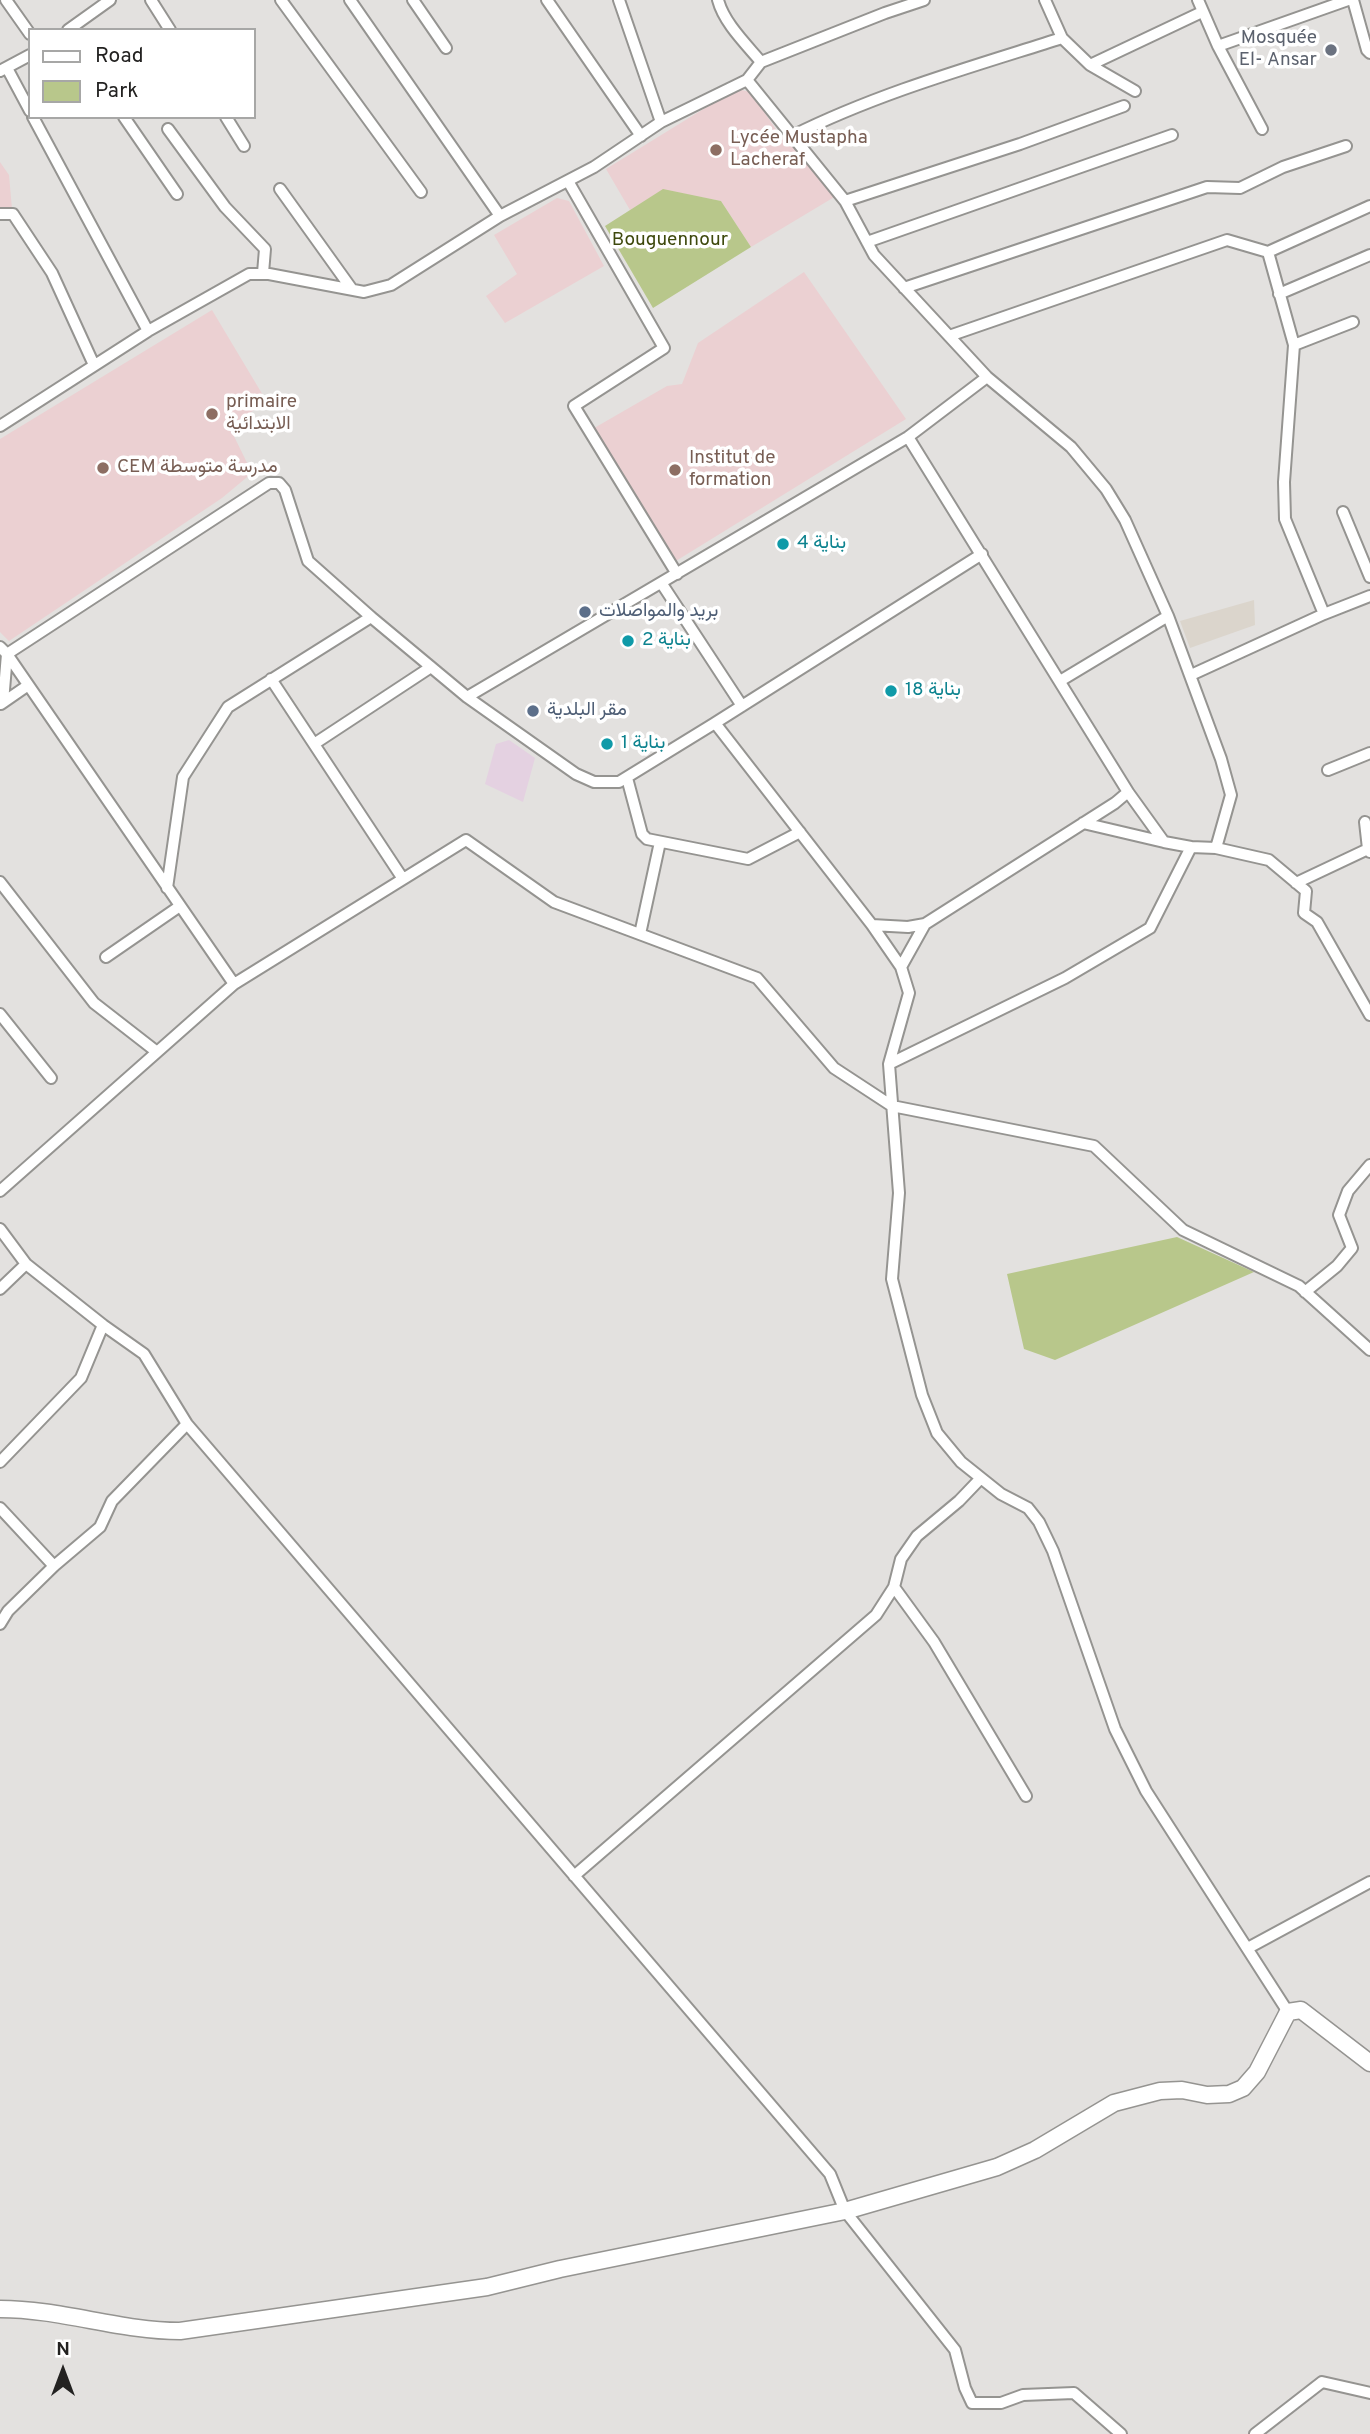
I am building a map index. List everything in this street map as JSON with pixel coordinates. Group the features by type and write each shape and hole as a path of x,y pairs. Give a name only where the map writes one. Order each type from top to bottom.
{"street":[{"path":"6,0 28,31"},
{"path":"71,28 110,0"},
{"path":"151,0 169,28"},
{"path":"281,0 421,192"},
{"path":"351,0 499,216"},
{"path":"413,0 446,48"},
{"path":"547,0 641,136"},
{"path":"619,0 661,122"},
{"path":"732,0 719,3 736,33 761,62"},
{"path":"0,426 148,331 249,274 263,273 364,292 391,285 499,216 594,167 661,122 747,80 761,62 924,0"},
{"path":"1045,0 1062,38 1090,65 1135,91"},
{"path":"1198,0 1218,46 1262,129"},
{"path":"1218,46 1348,0"},
{"path":"1353,0 1370,53"},
{"path":"1090,65 1202,12"},
{"path":"792,136 835,115 924,82 1062,38"},
{"path":"28,56 3,69 28,108"},
{"path":"747,80 845,201 874,255 987,377 1071,447 1106,489 1125,520 1168,616 1222,759 1231,795 1216,848"},
{"path":"845,201 1020,144 1124,106"},
{"path":"34,119 148,331"},
{"path":"125,119 177,194"},
{"path":"227,119 244,146"},
{"path":"168,129 225,207 265,249 263,273"},
{"path":"867,242 1172,135"},
{"path":"904,288 1207,187 1240,188 1283,167 1346,146"},
{"path":"568,181 664,348 574,406 677,574"},
{"path":"280,189 351,288"},
{"path":"949,336 1227,240 1268,251 1370,206"},
{"path":"0,214 13,214 52,274 94,365"},
{"path":"1268,251 1294,345 1284,482 1285,519 1324,614"},
{"path":"1279,294 1370,255"},
{"path":"1294,345 1353,322"},
{"path":"467,697 908,437 987,377"},
{"path":"908,437 1128,792 1164,842"},
{"path":"4,650 269,483 279,482 285,490 308,561 467,697 576,775 607,784 627,778 982,554"},
{"path":"1343,512 1370,577"},
{"path":"662,583 742,706"},
{"path":"1191,675 1324,614 1370,596"},
{"path":"1060,681 1168,616"},
{"path":"167,888 183,777 228,706 371,617"},
{"path":"4,650 234,984"},
{"path":"1,703 4,650"},
{"path":"314,744 431,667"},
{"path":"271,679 403,879"},
{"path":"1,703 27,686"},
{"path":"715,723 872,925 901,967 909,993 889,1064 899,1193 892,1279 922,1395 937,1433 961,1462 1001,1494 1028,1508 1039,1522 1053,1551 1115,1729 1140,1781 1288,2012"},
{"path":"1328,770 1370,753"},
{"path":"627,778 643,837 748,859 800,832"},
{"path":"872,925 908,927 925,924 1115,803 1128,792"},
{"path":"1083,823 1164,842 1216,848 1269,860 1306,891 1304,913 1317,922 1370,1015"},
{"path":"1296,883 1369,851 1364,823"},
{"path":"0,1191 234,984 466,840 554,902 757,978 834,1068 892,1105 1094,1146 1182,1230 1299,1286 1370,1350"},
{"path":"640,934 660,842"},
{"path":"889,1064 1065,978 1150,928 1191,847"},
{"path":"0,882 94,1003 157,1052"},
{"path":"106,957 180,906"},
{"path":"901,967 925,924"},
{"path":"0,1014 51,1078"},
{"path":"1305,1292 1337,1266 1352,1248 1339,1215 1348,1191 1370,1165"},
{"path":"0,1229 26,1264 144,1354 187,1424 830,2174 845,2211 955,2350 972,2403 1001,2403 1023,2395 1073,2393 1121,2434"},
{"path":"0,1289 26,1264"},
{"path":"0,1462 81,1378 103,1325"},
{"path":"0,1624 8,1611 54,1566 100,1527 112,1501 187,1424"},
{"path":"574,1876 876,1615 894,1587 901,1559 918,1536 959,1502 981,1478"},
{"path":"0,1508 54,1566"},
{"path":"894,1587 934,1642 1026,1796"},
{"path":"1248,1948 1370,1882"},
{"path":"1288,2012 1301,2010 1370,2063"},
{"path":"0,2309 40,2312 154,2331 180,2331 487,2287 560,2269 845,2211 997,2167 1035,2150 1114,2103 1160,2091 1182,2090 1207,2095 1229,2094 1243,2088 1257,2072 1288,2012"},
{"path":"1255,2434 1322,2382 1370,2393"}],"shaded area":[{"name":"Lycée Mustapha Lacheraf","path":"736,89 751,92 777,131 831,187 836,196 751,247 721,201 663,190 630,210 606,169"},
{"path":"0,162 9,175 12,209 0,209"},
{"path":"557,198 569,201 604,266 505,323 486,296 517,274 494,235"},
{"path":"804,272 906,419 671,564 589,431 667,386 682,384 698,343"},
{"name":"CEM مدرسة متوسطة","path":"212,310 267,402 229,426 252,473 222,498 9,641 0,632 0,439"},
{"path":"1254,600 1255,625 1190,648 1180,621"},
{"path":"509,740 535,758 523,802 485,784 496,744"}],"green space":[{"name":"Bouguennour","path":"663,189 721,201 751,247 653,308 605,226"},
{"path":"1177,1237 1254,1272 1055,1360 1024,1349 1007,1274"}],"place":[{"name":"Mosquée El- Ansar","path":"1331,50"},
{"name":"Lycée Mustapha Lacheraf","path":"716,150"},
{"name":"primaire الابتدائية","path":"212,414"},
{"name":"CEM مدرسة متوسطة","path":"103,468"},
{"name":"Institut de formation","path":"675,470"},
{"name":"بناية 4","path":"783,544"},
{"name":"بريد والمواصلات","path":"585,612"},
{"name":"بناية 2","path":"628,641"},
{"name":"بناية 18","path":"891,691"},
{"name":"مقر البلدية","path":"533,711"},
{"name":"بناية 1","path":"607,744"}]}
